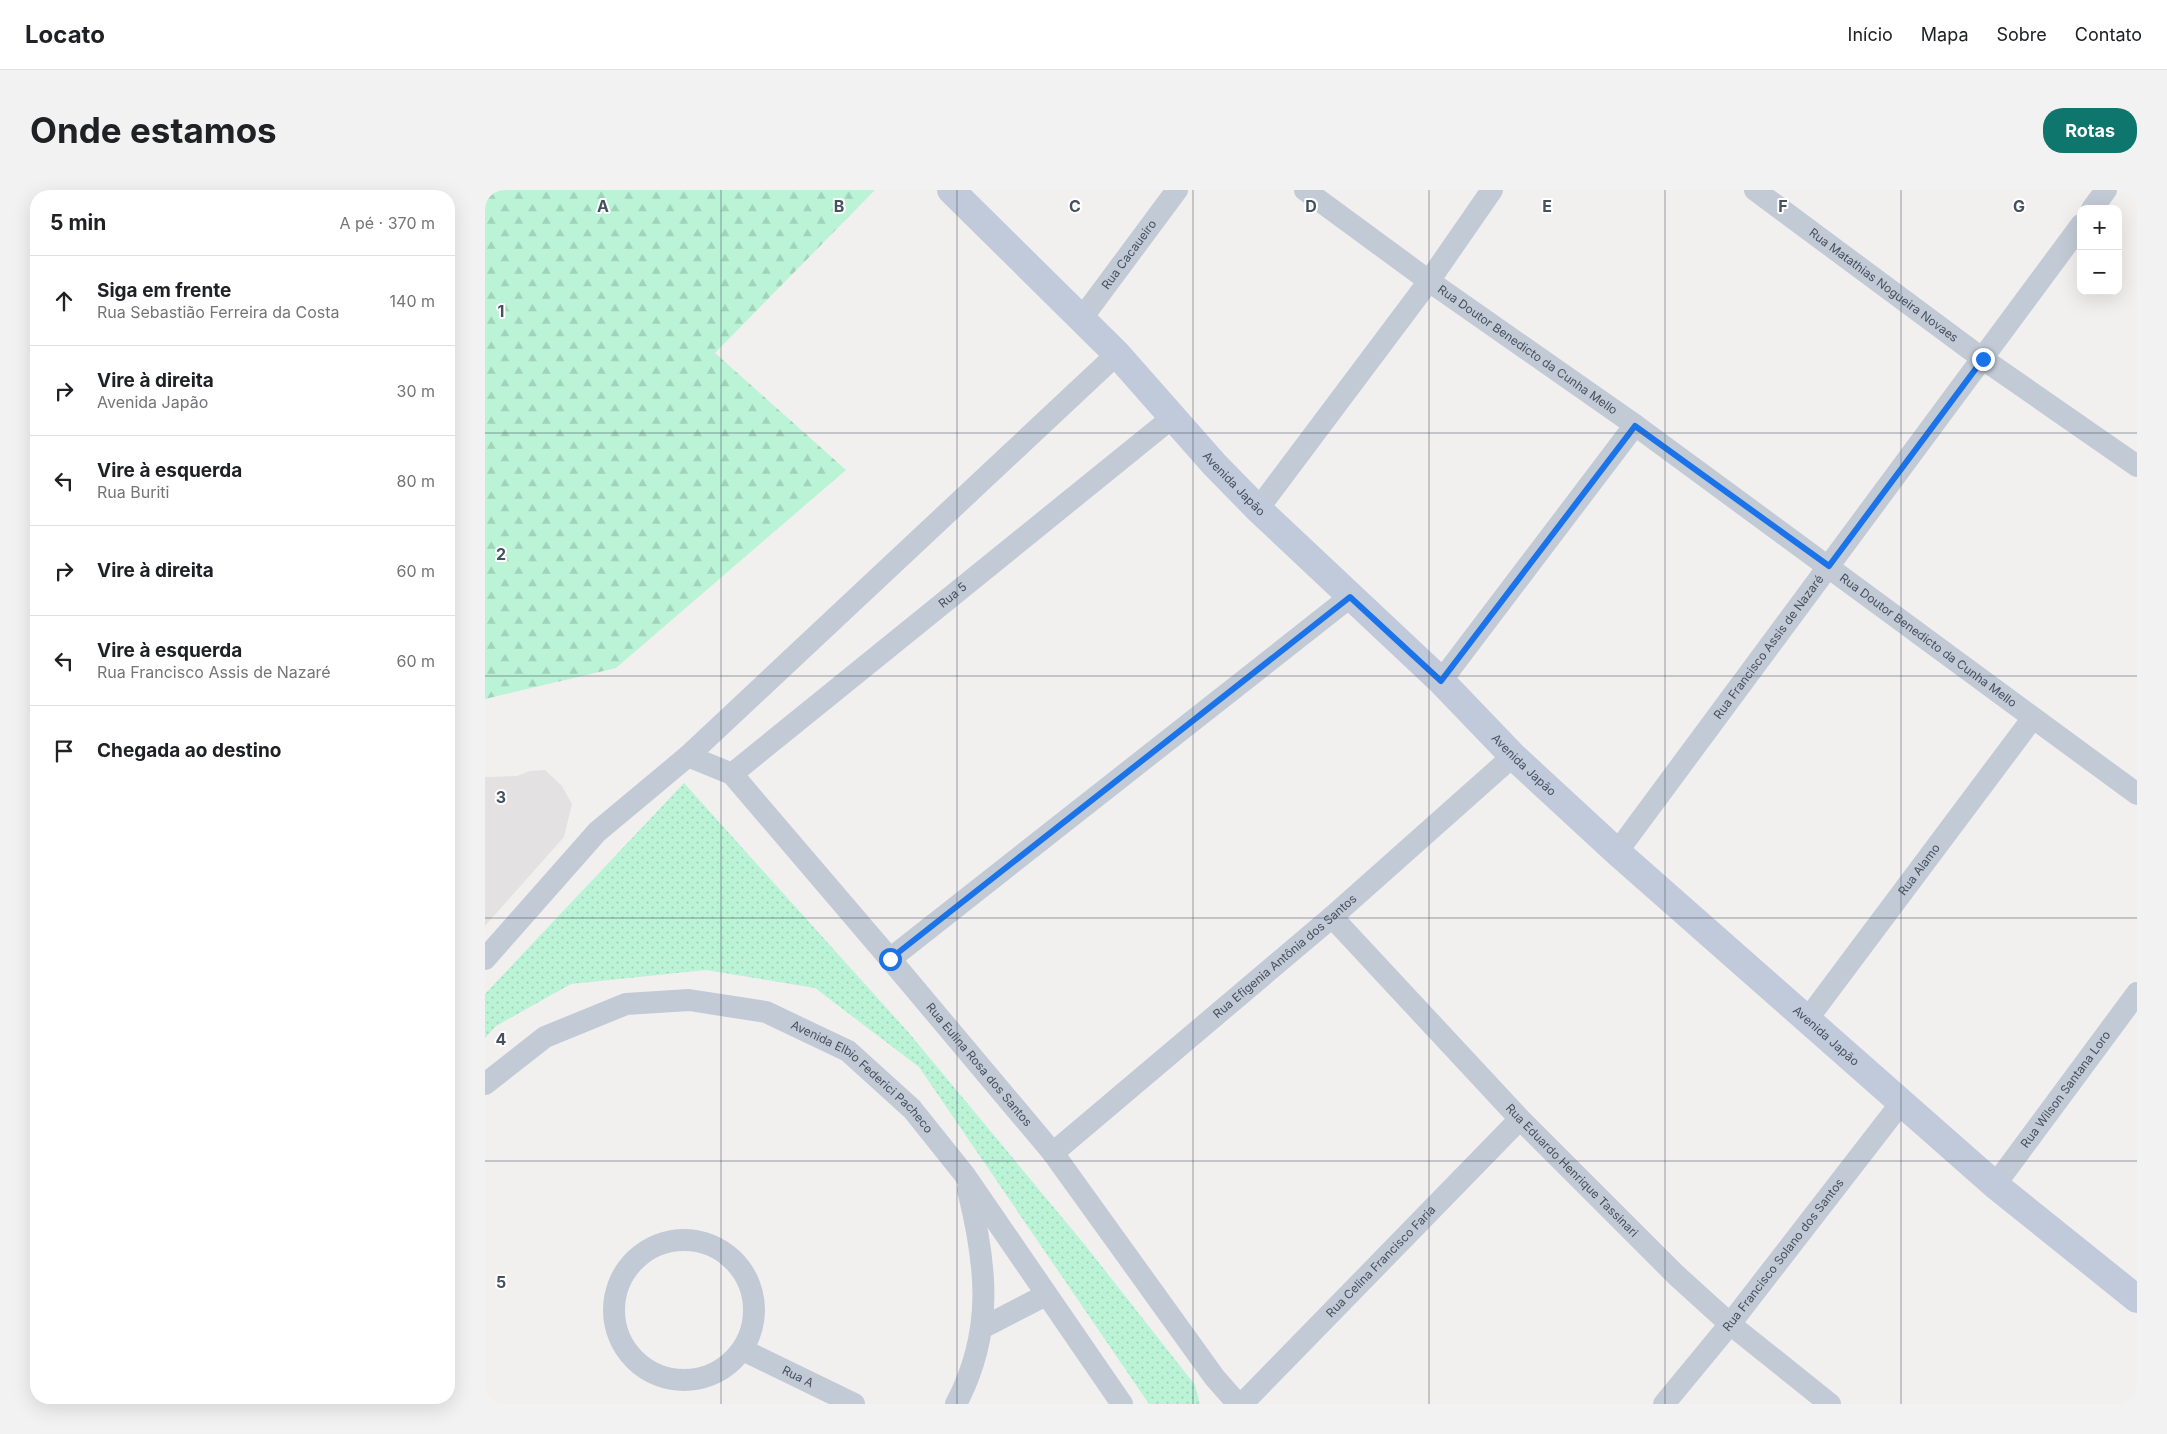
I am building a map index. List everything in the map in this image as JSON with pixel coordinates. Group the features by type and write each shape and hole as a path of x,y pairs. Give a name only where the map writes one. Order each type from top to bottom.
{"main road":[{"name":"Avenida Japão","path":"951,190 1117,354 1214,464 1258,509 1441,681 1513,756 1806,1021 1995,1185 2137,1299"}],"street":[{"name":"Rua Cacaueiro","path":"1082,318 1177,190"},
{"name":"Rua Doutor Benedicto da Cunha Mello","path":"1305,190 1429,281 1829,566 2032,719 2137,794"},
{"path":"1258,509 1429,281 1492,190"},
{"name":"Rua Matathias Nogueira Novaes","path":"1755,190 1983,359 2137,466"},
{"path":"2096,205 2106,190"},
{"name":"Rua Francisco Assis de Nazaré","path":"1617,852 2077,230"},
{"path":"485,959 597,832 688,756 1117,354"},
{"name":"Rua 5","path":"732,774 1173,417"},
{"path":"1441,681 1635,426"},
{"path":"890,959 1350,597"},
{"name":"Rua Alamo","path":"1806,1021 2032,719"},
{"name":"Rua Eulina Rosa dos Santos","path":"688,756 732,774 890,959 1053,1153 1215,1378 1240,1404"},
{"name":"Rua Efigenia Antônia dos Santos","path":"1053,1153 1332,917 1513,756"},
{"name":"Rua Eduardo Henrique Tassinari","path":"1332,917 1520,1119 1676,1275 1730,1324 1830,1404"},
{"name":"Rua Wilson Santana Loro","path":"1995,1185 2137,993"},
{"name":"Avenida Elbio Federici Pacheco","path":"485,1084 545,1037 626,1004 689,1000 765,1012 848,1051 912,1109 964,1174 1122,1404"},
{"name":"Rua Francisco Solano dos Santos","path":"1664,1404 1730,1324 1901,1103"},
{"name":"Rua Celina Francisco Faria","path":"1240,1404 1520,1119"},
{"path":"956,1404 967,1382 982,1328 984,1276 979,1234 964,1174"},
{"path":"689,1239 713,1245 734,1259 748,1278 755,1302 753,1327 743,1350 726,1367 704,1378 679,1381 658,1376 639,1365 624,1348 615,1328 613,1306 619,1284 630,1265 647,1250 667,1241 689,1239"},
{"path":"982,1328 1046,1294"},
{"name":"Rua A","path":"743,1350 854,1404"}],"shaded area":[{"path":"545,770 562,786 572,804 564,837 485,926 485,777 517,776 530,771"}],"green space":[{"path":"485,190 875,190 715,353 846,470 616,668 485,699"},
{"path":"684,783 909,1033 1085,1245 1195,1385 1200,1404 1149,1404 919,1067 815,988 706,970 571,984 496,1026 485,1038 485,994"}],"route":[{"path":"890,959 1350,597 1441,681 1635,426 1829,566 1983,359"}]}
